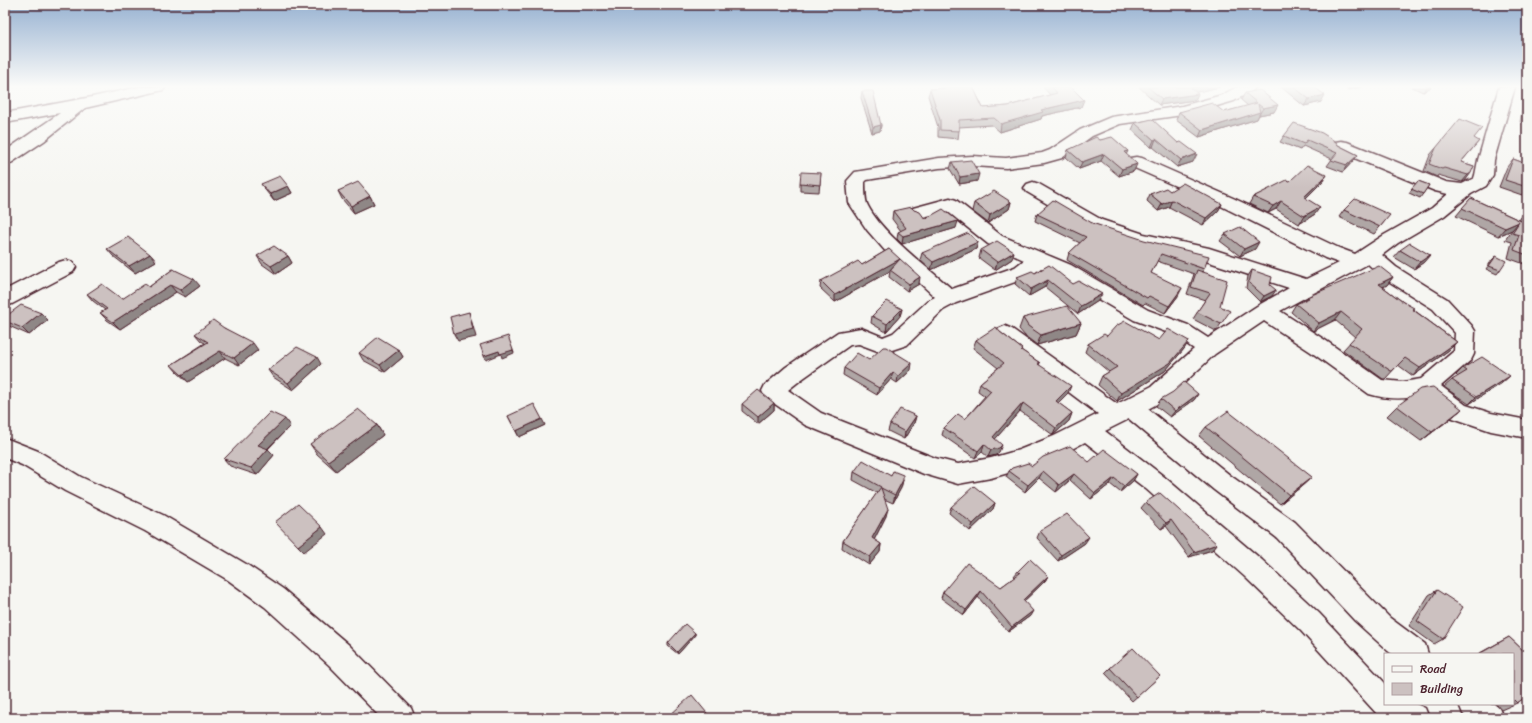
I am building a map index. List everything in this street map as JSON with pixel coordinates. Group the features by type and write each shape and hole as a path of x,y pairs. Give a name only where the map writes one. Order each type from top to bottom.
{"street":[{"path":"5,159 59,121"},
{"path":"949,298 894,248 873,226 858,203 856,180 861,176 870,174 939,163 972,161 1006,163 1044,158 1056,154 1086,132 1115,121"},
{"path":"1038,260 1022,272 949,298 936,305 900,339 883,345 861,336 845,338 794,373 773,391 813,419 932,467 958,474 1022,459 1062,443 1160,392 1208,348 1264,311 1364,258 1391,239 1438,212 1465,190 1480,182 1484,175 1486,160 1497,121"},
{"path":"1341,146 1441,187 1454,190 1465,190"},
{"path":"1136,162 1227,202 1332,253 1364,258 1389,272 1440,304 1465,331 1464,354 1427,387 1402,391 1377,388 1318,346 1264,311"},
{"path":"1033,188 1096,225 1119,231 1140,239 1209,254 1309,287"},
{"path":"919,212 950,204 994,240 1064,270 1141,314 1181,330 1208,348"},
{"path":"5,299 66,267"},
{"path":"1005,334 1073,386 1144,419 1233,491 1285,529 1324,567 1370,618 1403,647 1413,653"},
{"path":"1427,387 1458,411 1491,422 1527,430"},
{"path":"1086,431 1123,456 1189,510 1241,557 1311,623 1367,685 1384,701"},
{"path":"5,448 30,458 73,484 154,523 237,572 274,598 339,655 401,718"},
{"path":"1388,705 1415,718"},
{"path":"1474,705 1489,718"}],"building":[{"path":"871,121 880,121 881,125 873,127"},
{"path":"940,121 959,121 959,131 940,130"},
{"path":"997,121 1012,121 1001,124"},
{"path":"1154,121 1178,143 1181,142 1197,154 1181,160 1156,139 1154,140 1135,123"},
{"path":"1190,121 1232,121 1202,130"},
{"path":"1459,121 1464,121 1482,128 1474,138 1479,141 1461,162 1474,166 1471,173 1468,175 1444,168 1442,169 1429,164 1436,148"},
{"path":"1294,123 1322,133 1338,145 1358,155 1347,165 1331,160 1337,153 1307,140 1304,144 1284,136"},
{"path":"1096,137 1100,140 1112,137 1128,151 1124,152 1137,164 1122,169 1104,154 1082,162 1068,150"},
{"path":"1513,159 1527,164 1527,187 1505,180"},
{"path":"971,160 979,174 960,177 952,162"},
{"path":"1307,165 1327,175 1304,197 1320,207 1304,216 1281,201 1273,206 1253,197 1287,180 1290,181"},
{"path":"801,172 821,173 820,185 800,183"},
{"path":"280,176 288,186 270,194 261,184"},
{"path":"1418,181 1429,185 1423,194 1411,189"},
{"path":"358,182 370,196 351,206 338,191"},
{"path":"1183,183 1222,204 1206,218 1172,200 1162,204 1150,194 1166,188 1170,191"},
{"path":"994,191 1011,202 990,215 974,203"},
{"path":"1471,198 1521,221 1527,211 1527,255 1514,250 1519,235 1512,233 1519,222 1505,228 1462,208"},
{"path":"1355,199 1390,215 1380,227 1344,210"},
{"path":"1053,200 1092,223 1144,240 1209,256 1204,269 1161,254 1151,273 1182,288 1169,306 1149,296 1147,298 1069,253 1086,237 1037,214"},
{"path":"911,207 920,212 925,219 943,209 958,221 903,236 898,232 906,228 893,211"},
{"path":"1240,227 1259,242 1244,249 1225,234"},
{"path":"968,233 978,242 933,262 922,253"},
{"path":"128,237 150,254 129,266 107,249"},
{"path":"997,241 1014,252 997,262 981,250"},
{"path":"1410,243 1430,255 1420,262 1400,250"},
{"path":"274,246 288,256 271,266 257,256"},
{"path":"889,249 900,259 835,295 821,281 858,261 862,265"},
{"path":"1496,256 1506,261 1500,270 1489,266"},
{"path":"900,259 920,277 909,284 890,270"},
{"path":"1049,265 1073,284 1079,281 1102,294 1081,306 1048,280 1031,289 1017,277 1032,271 1035,273"},
{"path":"1379,266 1393,277 1379,284 1403,302 1414,308 1412,309 1457,342 1420,368 1405,358 1391,371 1349,343 1362,329 1341,312 1319,323 1296,304 1309,298 1307,297"},
{"path":"173,269 194,279 180,290 170,285 113,322 100,313 107,309 87,294 102,284 122,299 145,284 149,287"},
{"path":"1197,270 1227,280 1220,306 1230,311 1221,324 1197,312 1210,293 1191,287"},
{"path":"1252,270 1272,277 1270,285 1276,290 1264,296 1249,283"},
{"path":"887,301 902,309 887,324 872,316"},
{"path":"21,305 41,313 22,328 5,321 5,317"},
{"path":"1067,306 1081,323 1041,335 1028,326 1023,318"},
{"path":"469,312 473,329 454,334 450,317"},
{"path":"213,320 224,328 253,343 234,358 220,351 182,375 171,365 208,342 195,334"},
{"path":"1125,321 1159,340 1168,329 1189,341 1170,363 1121,393 1102,376 1117,367 1088,344 1104,334 1107,336 1116,326"},
{"path":"996,327 1000,332 1022,349 1021,350 1040,363 1038,364 1071,386 1056,401 1072,413 1056,428 1023,403 993,437 1002,445 999,448 991,450 984,444 978,451 944,428 958,414 965,419 991,391 980,383 1004,363 976,340"},
{"path":"508,336 513,350 500,354 499,351 484,356 480,345"},
{"path":"378,337 399,350 380,365 359,353"},
{"path":"297,347 317,357 288,383 268,370"},
{"path":"883,347 886,347 912,363 898,376 893,372 879,388 844,368 857,353 869,360"},
{"path":"1482,357 1510,376 1476,397 1452,380 1467,371 1463,368"},
{"path":"1184,382 1198,394 1175,411 1161,399 1173,392"},
{"path":"1433,387 1462,409 1432,432 1397,406 1420,389"},
{"path":"758,390 774,403 758,417 742,404"},
{"path":"534,404 542,419 516,431 508,416"},
{"path":"358,409 377,425 328,461 310,444"},
{"path":"900,409 916,416 905,432 890,424"},
{"path":"1228,411 1312,477 1289,495 1206,427"},
{"path":"270,412 285,419 258,445 268,449 251,468 224,459"},
{"path":"1070,446 1089,462 1104,449 1137,474 1124,486 1114,478 1095,493 1074,474 1059,485 1043,471 1028,485 1009,471 1012,468 1028,463 1032,466 1043,457"},
{"path":"863,460 891,476 893,471 903,475 903,480 895,495 881,488 888,509 872,538 881,544 870,557 843,541 881,487 854,472"},
{"path":"974,486 995,503 973,524 951,507"},
{"path":"1160,493 1217,544 1194,552 1171,520 1166,523 1146,502"},
{"path":"298,504 322,527 298,546 275,522"},
{"path":"1067,514 1089,537 1061,555 1040,531"},
{"path":"1030,559 1048,576 1023,600 1033,611 1012,627 981,591 966,610 943,592 967,563 1001,587 1020,573 1018,571"},
{"path":"1437,590 1463,607 1443,639 1417,621"},
{"path":"685,624 695,633 677,652 668,643"},
{"path":"1509,637 1527,654 1527,696 1517,703 1514,700 1514,653 1481,653"},
{"path":"1133,648 1160,676 1137,697 1110,668"},
{"path":"692,695 711,718 668,717"}]}
